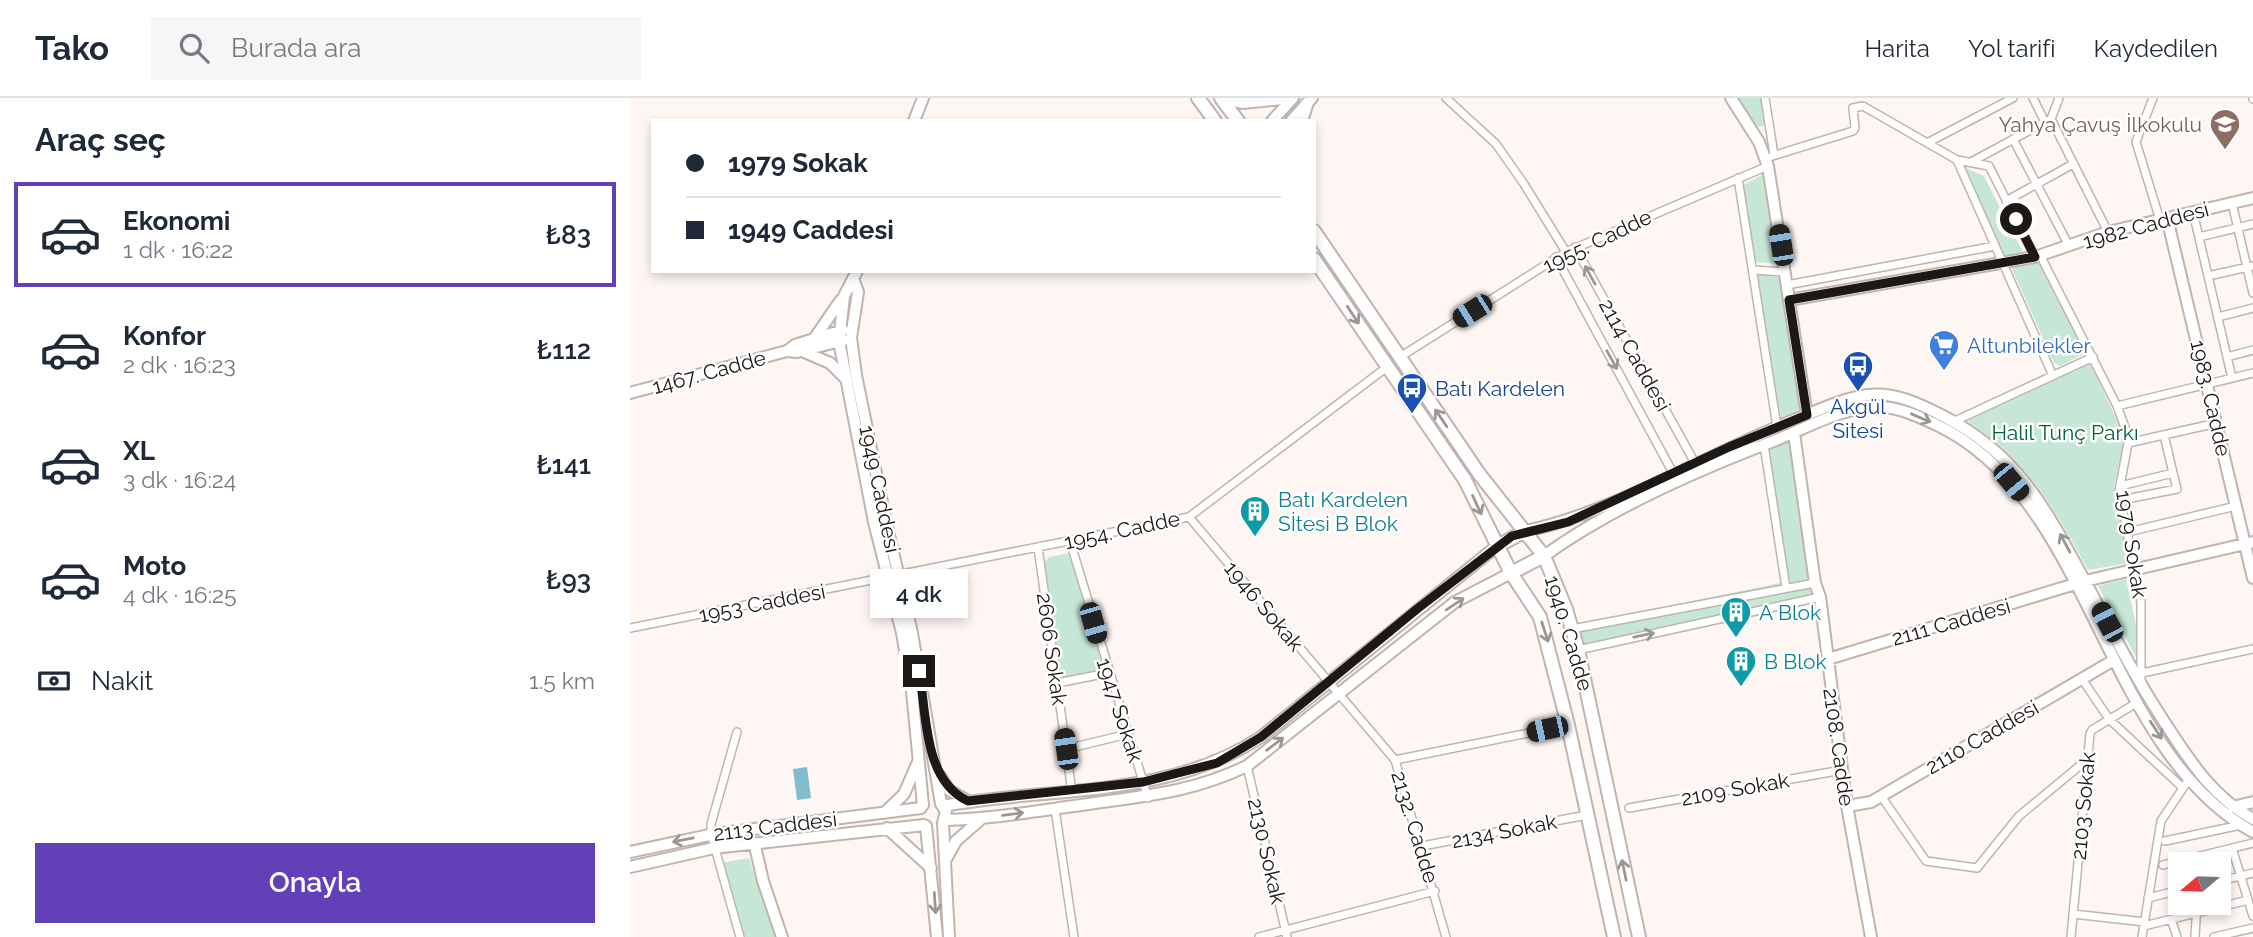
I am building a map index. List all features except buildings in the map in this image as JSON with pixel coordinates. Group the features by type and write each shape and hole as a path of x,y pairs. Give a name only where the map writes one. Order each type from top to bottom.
{"main road":[{"path":"1198,98 1214,119"},
{"path":"1223,98 1242,102 1283,98"},
{"path":"1223,98 1237,119"},
{"path":"1302,119 1309,102"},
{"name":"1940. Cadde","path":"1316,234 1480,475 1544,556 1578,650 1639,937"},
{"name":"1940. Cadde","path":"1316,261 1465,480 1511,573 1530,600 1546,633 1614,937"},
{"path":"1497,546 1526,531"},
{"path":"1511,573 1544,556"}],"street":[{"path":"915,119 923,98"},
{"path":"1274,119 1293,98"},
{"path":"1446,98 1496,145 1566,252"},
{"path":"1731,98 1769,160"},
{"path":"1765,98 1769,160 1807,415"},
{"path":"1927,143 2012,98"},
{"path":"2032,98 2073,164 2108,232"},
{"path":"1970,162 2048,121 2059,98"},
{"path":"2153,98 2136,142 2163,219"},
{"path":"1293,119 1309,102"},
{"name":"1955. Cadde","path":"1400,357 1575,247 1738,178 1769,160 1854,130 1852,111 1854,106 1860,106"},
{"name":"1979 Sokak","path":"1860,106 1957,160 1990,167 2117,406 2128,443 2120,486 2143,622 2141,685"},
{"path":"2013,139 2069,246"},
{"path":"1957,160 2053,376"},
{"path":"2006,201 2073,164"},
{"path":"1738,178 1777,427"},
{"name":"1982 Caddesi","path":"1789,300 2038,256 2108,232 2253,198"},
{"path":"2232,203 2250,267 2253,293"},
{"path":"2193,212 2232,378"},
{"name":"1983. Cadde","path":"2163,219 2236,506 2249,543 2253,578"},
{"path":"2199,237 2253,224"},
{"path":"1787,285 1995,246"},
{"name":"2114 Caddesi","path":"1575,247 1695,463"},
{"name":"2114 Caddesi","path":"1556,257 1674,473"},
{"path":"2208,276 2250,267"},
{"path":"1754,270 1785,272"},
{"path":"814,339 856,276"},
{"path":"845,334 858,292 856,276"},
{"path":"844,296 845,334"},
{"path":"2218,317 2253,308"},
{"name":"1467. Cadde","path":"788,351 795,345 814,339 845,334"},
{"name":"1467. Cadde","path":"630,393 788,351 802,351 845,334"},
{"name":"1949 Caddesi","path":"845,334 847,381 894,577 912,633 942,805"},
{"name":"1949 Caddesi","path":"845,334 886,522 920,756 922,806"},
{"path":"2227,356 2253,350"},
{"path":"802,351 830,363 847,381"},
{"path":"1955,421 2093,357"},
{"name":"1954. Cadde","path":"894,577 1189,517 1387,367"},
{"path":"2117,406 2253,373"},
{"path":"1526,531 1568,522 1695,463 1842,401 1878,394 1912,401 1955,421 2001,453 2046,508 2114,660 2186,783"},
{"path":"1544,556 1609,515 1794,433 1846,413 1882,407 1906,412 1946,429 1989,461 2025,498 2193,765 2216,793 2253,819"},
{"path":"2128,443 2217,423"},
{"name":"2108. Cadde","path":"1794,433 1815,583 1820,597 1847,806 1871,937"},
{"path":"2121,500 2177,489 2164,435"},
{"path":"1764,445 1786,588"},
{"path":"2120,486 2173,473"},
{"path":"2128,532 2236,506"},
{"name":"1946 Sokak","path":"1189,517 1338,694"},
{"name":"1947 Sokak","path":"1070,541 1148,798"},
{"name":"2111 Caddesi","path":"1828,659 2080,583 2249,543"},
{"path":"937,937 932,870 925,826 919,817 922,806 932,801 942,805 1143,782 1191,772 1235,754 1497,546"},
{"name":"2606 Sokak","path":"1038,547 1072,792"},
{"path":"925,826 937,827 944,821 981,819 1148,798 1218,779 1247,766 1455,602 1511,573"},
{"name":"1953 Caddesi","path":"630,628 894,577"},
{"path":"1572,629 1815,583"},
{"path":"1578,650 1820,597"},
{"path":"2142,673 2253,649"},
{"name":"2110 Caddesi","path":"1847,806 1870,803 2114,660"},
{"path":"1057,683 1108,673"},
{"path":"2082,679 2109,719 2211,803 2253,832"},
{"name":"2132. Cadde","path":"1338,694 1395,760 1435,891 1446,937"},
{"name":"2103 Sokak","path":"2071,937 2091,732 2138,702"},
{"path":"1395,760 1567,725"},
{"path":"737,732 710,824 714,848 740,937"},
{"path":"1066,749 1128,734"},
{"path":"884,813 912,781 920,756"},
{"path":"1881,796 1926,861 1975,869 2019,816 2088,759"},
{"path":"934,762 949,790 968,801"},
{"name":"2130 Sokak","path":"1247,766 1287,934"},
{"name":"2109 Sokak","path":"1629,808 1842,770"},
{"path":"2142,937 2161,821 2186,783"},
{"path":"2233,807 2253,802"},
{"path":"942,805 949,937"},
{"name":"2113 Caddesi","path":"630,852 711,834 922,806"},
{"path":"1055,809 1074,937"},
{"name":"2134 Sokak","path":"1422,846 1587,816"},
{"path":"944,861 956,841 981,819"},
{"path":"2165,841 2241,825"},
{"name":"2113 Caddesi","path":"630,867 714,848 755,846 887,828 925,826"},
{"path":"887,828 932,870"},
{"path":"2162,865 2253,843"},
{"path":"755,846 762,881 782,937"},
{"path":"2232,848 2253,916"},
{"path":"2231,878 2253,873"},
{"path":"1259,937 1287,934 1435,891"},
{"path":"2148,898 2168,893"},
{"path":"2231,905 2249,901"},
{"path":"2073,914 2144,924 2188,915"},
{"path":"2194,937 2197,915"},
{"path":"2171,919 2177,937"},
{"path":"2214,937 2253,928"}],"green space":[{"path":"1738,98 1762,98 1765,123 1763,126 1757,127"},
{"path":"1959,165 1984,176 2023,252 2000,257"},
{"path":"1762,175 1765,177 1779,264 1755,262 1743,185"},
{"path":"2040,263 2086,353 2060,366 2054,363 2012,269 2014,266"},
{"path":"1760,274 1781,278 1802,408 1781,420 1757,276"},
{"name":"Halil Tunç Parkı","path":"2090,363 2125,437 2114,487 2129,563 2088,570 2037,486 2006,451 1966,420"},
{"path":"1787,439 1791,440 1821,602 1581,652 1575,625 1790,581 1786,581 1765,449"},
{"path":"1069,553 1104,670 1060,679 1045,562 1049,557"},
{"path":"2126,579 2138,634 2140,665 2098,586"},
{"path":"749,858 776,937 745,937 720,863"}],"water":[{"path":"807,767 811,798 797,800 793,769"}],"place":[{"name":"Yahya Çavuş İlkokulu","path":"2225,151"},
{"name":"Altunbilekler","path":"1944,372"},
{"name":"Akgül Sitesi","path":"1858,393"},
{"name":"Batı Kardelen","path":"1412,415"},
{"name":"Batı Kardelen Sİtesi B Blok","path":"1255,538"},
{"name":"A Blok","path":"1736,639"},
{"name":"B Blok","path":"1741,688"}],"route":[{"path":"919,671 934,762 949,790 968,801 1092,790 1191,772 1217,763 1261,737 1417,609 1512,536 1568,522 1729,447 1807,415 1789,300 2035,257 2016,219"}]}
